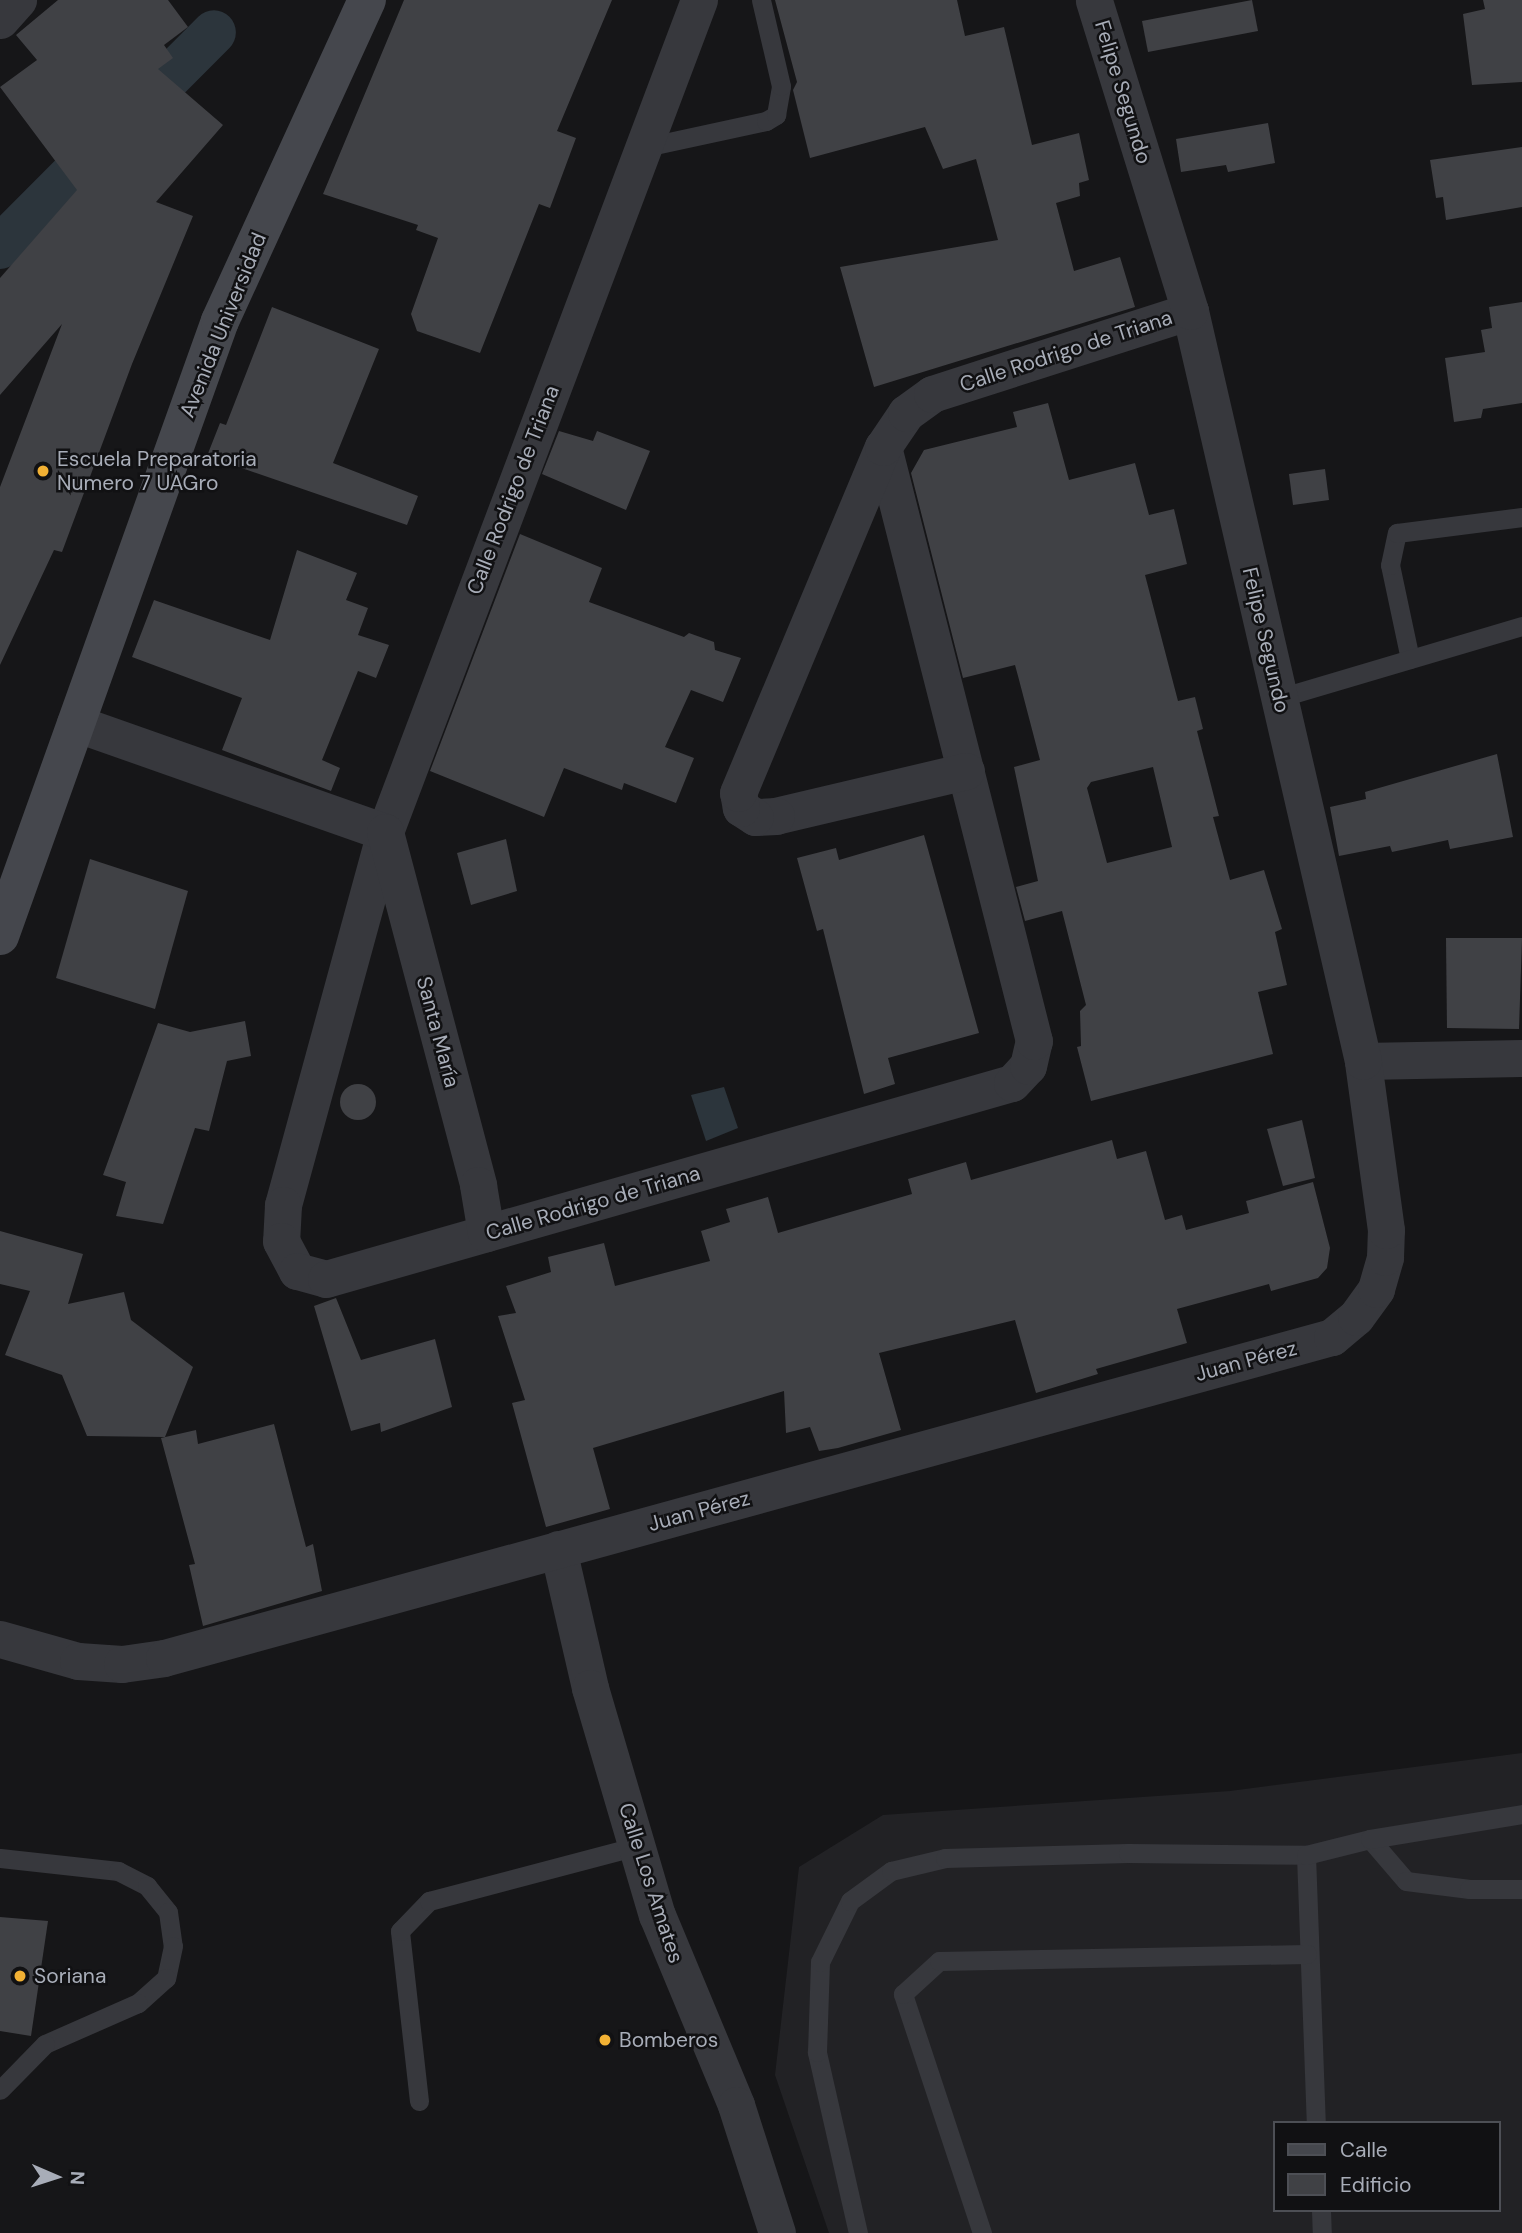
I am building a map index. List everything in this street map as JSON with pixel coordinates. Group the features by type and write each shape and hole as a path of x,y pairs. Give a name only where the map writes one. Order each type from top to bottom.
{"main road":[{"name":"Avenida Universidad","path":"0,933 220,321 367,0"}],"street":[{"path":"0,20 18,0"},
{"name":"Calle Rodrigo de Triana","path":"699,0 385,832 283,1205 281,1241 297,1271 326,1279 1012,1083 1028,1066 1034,1041 883,447"},
{"name":"Felipe Segundo","path":"1094,0 1190,311 1363,1061 1386,1230 1385,1257 1376,1289"},
{"name":"Calle Rodrigo de Triana","path":"966,771 776,816 755,817 741,808 738,793 743,775 883,447 906,413 932,394 1190,311"},
{"path":"75,723 385,832"},
{"name":"Santa María","path":"385,832 478,1185 486,1233"},
{"path":"1363,1061 1522,1058"},
{"name":"Juan Pérez","path":"0,1640 78,1661 122,1664 164,1658 1332,1337 1356,1317 1376,1289"},
{"name":"Calle Los Amates","path":"558,1549 590,1688 657,1915 736,2105 777,2233"}],"lane":[{"path":"641,148 776,115 781,86 761,0"},
{"path":"1410,659 1390,565 1397,533 1522,517"},
{"path":"1279,698 1522,625"},
{"path":"859,2233 817,2052 820,1962 850,1901 891,1871 945,1858 1128,1853 1306,1856 1370,1839 1522,1814"},
{"path":"1370,1839 1406,1881 1469,1889 1522,1889"},
{"path":"419,2101 400,1931 429,1901 637,1846"},
{"path":"1306,1856 1307,1954 1316,2121"},
{"path":"0,1858 118,1871 147,1886 168,1912 173,1946 166,1978 138,2003 45,2044 0,2090"},
{"path":"982,2233 903,1994 939,1961 1307,1954"},
{"path":"1321,2212 1322,2233"}],"shaded area":[{"path":"724,1087 738,1128 706,1141 691,1095"},
{"path":"1522,1753 1522,2233 829,2233 775,2075 799,1867 883,1815 1230,1791"}],"building":[{"name":"Escuela Preparatoria Numero 7 UAGro","path":"58,0 168,0 188,27 164,45 173,58 158,69 223,125 156,202 193,216 132,364 62,552 54,550 0,665 0,487 62,324 0,395 0,278 77,190 0,87 37,60 16,35"},
{"path":"404,0 612,0 557,131 576,138 550,208 539,204 480,353 417,331 411,314 438,238 416,230 418,225 323,194"},
{"path":"775,0 957,0 965,36 1004,27 1032,145 1079,133 1089,180 1079,183 1080,196 1056,203 1074,271 1120,257 1135,307 874,387 840,267 998,240 976,159 943,169 925,127 810,158 793,90 797,82"},
{"path":"1252,0 1258,31 1148,52 1142,21"},
{"path":"1483,0 1522,0 1522,82 1472,85 1463,14 1485,9"},
{"path":"1268,123 1275,163 1228,172 1226,165 1181,172 1176,139"},
{"path":"1522,147 1522,207 1446,220 1443,197 1436,198 1430,160"},
{"path":"1522,302 1522,403 1483,409 1481,418 1454,422 1445,358 1485,352 1481,330 1492,328 1489,307"},
{"path":"272,307 379,349 333,463 418,496 407,525 207,456 220,423 226,425"},
{"path":"1048,403 1069,480 1135,463 1149,515 1174,509 1187,564 1145,575 1178,701 1195,697 1203,729 1197,731 1219,816 1213,817 1230,880 1264,870 1282,929 1275,932 1287,985 1258,992 1273,1054 1091,1101 1077,1047 1081,1046 1080,1011 1086,1005 1062,911 1025,921 1016,887 1038,881 1014,767 1040,760 1015,665 963,678 911,473 924,450 1017,427 1013,412","holes":["1153,767 1172,847 1107,863 1087,788 1091,782"]},
{"path":"559,431 593,441 597,431 650,451 626,510 542,474"},
{"path":"1325,469 1329,500 1293,505 1289,474"},
{"path":"520,534 602,568 589,602 684,637 689,633 714,642 715,650 741,658 723,702 691,690 665,747 694,758 676,803 624,783 622,790 564,768 544,817 430,771"},
{"path":"297,550 357,573 346,600 368,608 358,635 389,645 376,678 358,671 322,760 340,768 331,791 222,750 242,698 132,657 154,600 270,640"},
{"path":"1497,754 1513,837 1450,849 1448,840 1392,852 1390,846 1339,856 1330,807 1366,799 1365,792"},
{"path":"924,835 979,1033 888,1058 895,1084 864,1094 823,929 817,931 797,858 836,848 839,860"},
{"path":"506,839 517,891 471,905 457,853"},
{"path":"90,859 188,891 155,1009 56,978"},
{"path":"1446,938 1522,938 1519,1029 1447,1028"},
{"path":"245,1021 251,1056 227,1061 209,1131 195,1128 163,1224 116,1216 126,1182 103,1175 158,1023 190,1032"},
{"path":"358,1084 371,1089 376,1102 371,1115 358,1120 345,1115 340,1102 345,1089"},
{"path":"1302,1120 1315,1178 1283,1186 1267,1129"},
{"path":"1112,1140 1117,1159 1146,1151 1165,1220 1182,1215 1186,1230 1249,1213 1246,1201 1313,1182 1330,1248 1327,1268 1318,1278 1271,1291 1269,1284 1177,1309 1187,1343 1096,1369 1098,1374 1036,1393 1015,1320 879,1353 901,1430 819,1451 810,1427 786,1433 784,1391 593,1448 610,1509 546,1527 512,1403 525,1400 498,1316 516,1313 506,1286 551,1272 548,1257 604,1243 615,1286 710,1261 701,1231 730,1222 726,1209 768,1197 778,1233 912,1194 908,1179 966,1162 971,1180"},
{"path":"0,1231 83,1254 68,1304 124,1292 131,1320 193,1367 165,1437 87,1436 62,1375 5,1355 30,1291 0,1284"},
{"path":"336,1298 361,1360 435,1339 452,1407 381,1432 380,1423 351,1431 314,1306"},
{"path":"274,1424 306,1547 313,1544 322,1591 203,1626 189,1565 195,1564 161,1438 196,1430 198,1444"},
{"name":"Soriana","path":"0,1917 48,1921 31,2036 0,2031"}],"waterway":[{"path":"0,247 214,32"}],"place":[{"name":"Escuela Preparatoria Numero 7 UAGro","path":"43,471"},
{"name":"Soriana","path":"20,1976"},
{"name":"Bomberos","path":"605,2040"}]}
